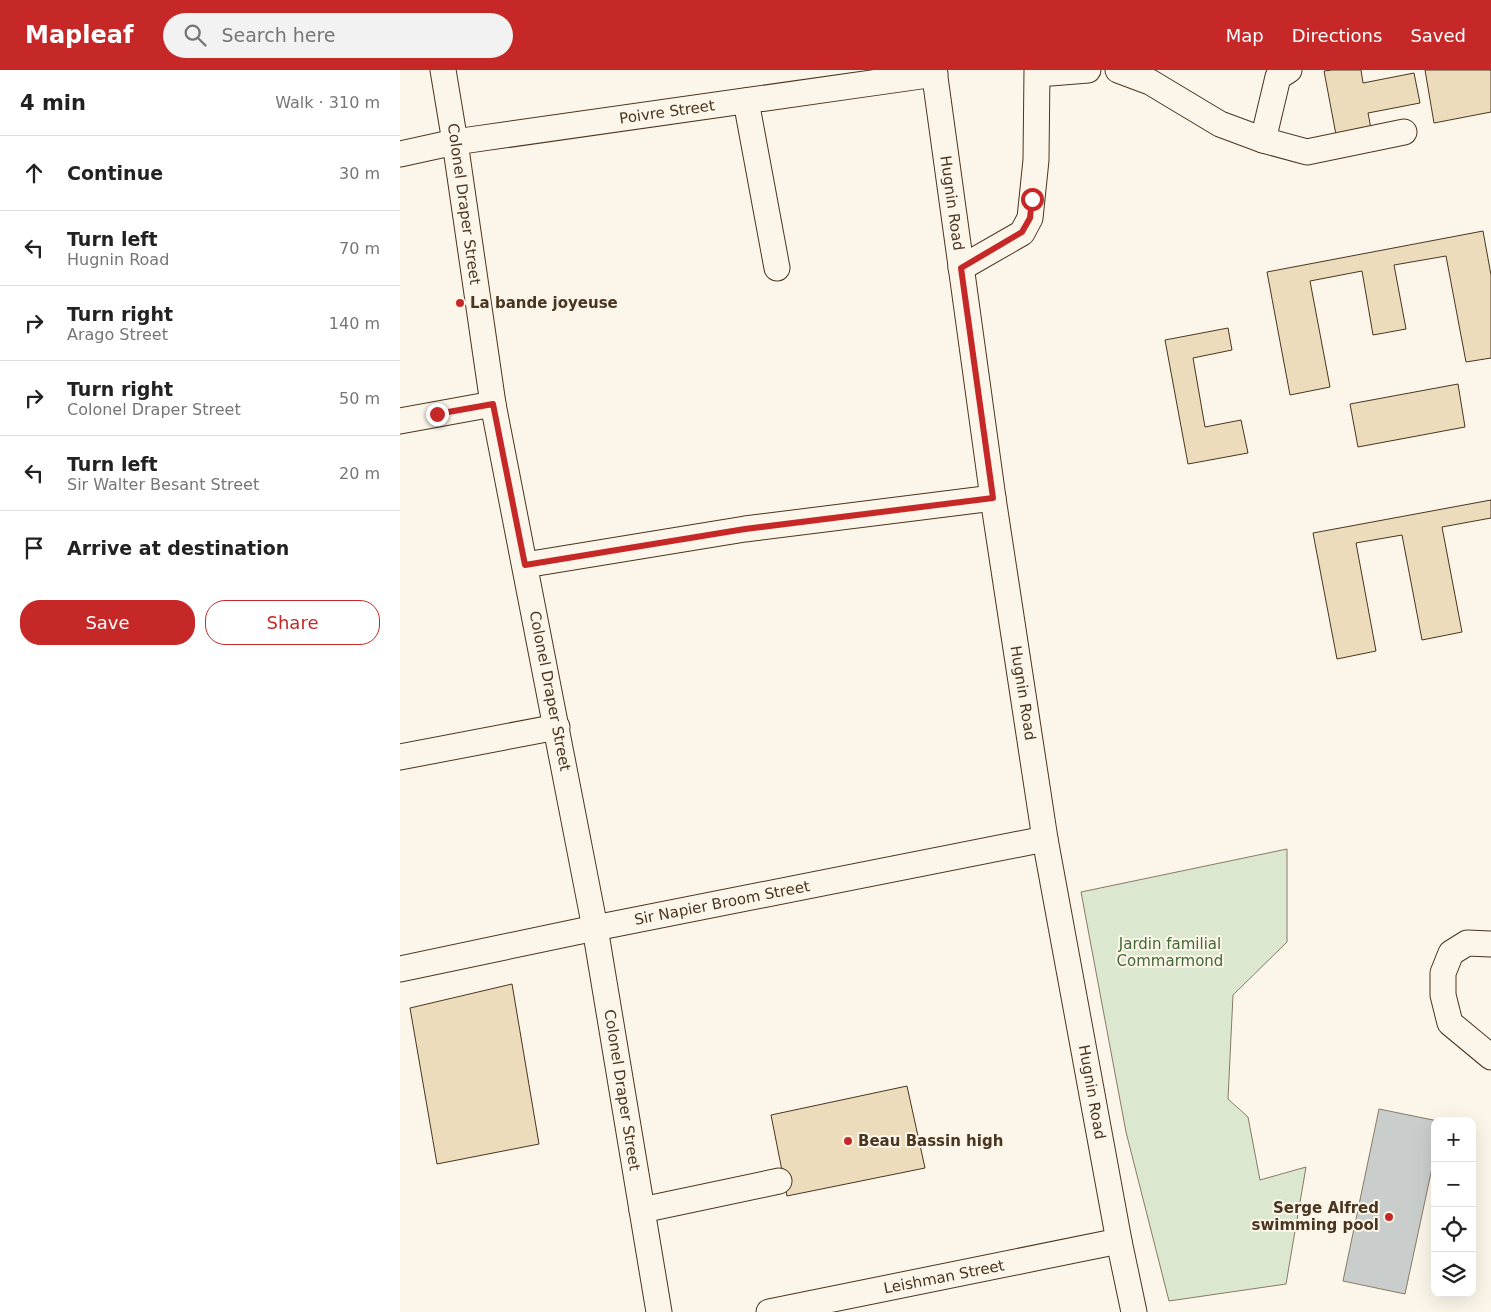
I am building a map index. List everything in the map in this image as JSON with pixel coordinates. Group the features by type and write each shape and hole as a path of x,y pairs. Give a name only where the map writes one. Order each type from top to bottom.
{"street":[{"name":"Colonel Draper Street","path":"443,70 456,142 493,404 595,928 659,1312"},
{"path":"961,268 1022,232 1030,218 1036,160 1038,72 1088,70"},
{"path":"1118,70 1150,82 1220,124 1263,140 1307,152 1404,132"},
{"path":"1263,140 1278,77 1289,70"},
{"name":"Poivre Street","path":"400,154 456,142 934,72"},
{"name":"Hugnin Road","path":"934,72 993,498 1045,839 1119,1241 1134,1312"},
{"path":"746,101 777,268"},
{"path":"400,421 493,404"},
{"path":"525,565 745,529 993,498"},
{"path":"400,757 557,727"},
{"name":"Sir Napier Broom Street","path":"400,969 595,928 1045,839"},
{"path":"1491,944 1467,943 1451,953 1443,973 1442,995 1450,1023 1491,1057"},
{"path":"642,1210 780,1181"},
{"name":"Leishman Street","path":"769,1312 1119,1241"}],"green space":[{"name":"Jardin familial Commarmond","path":"1287,849 1287,942 1233,995 1228,1099 1248,1117 1260,1180 1306,1167 1286,1284 1169,1301 1126,1132 1081,892"}],"shaded area":[{"name":"Serge Alfred swimming pool","path":"1379,1109 1431,1120 1431,1173 1405,1294 1343,1281"}],"building":[{"path":"1361,70 1363,83 1414,73 1420,103 1368,113 1372,134 1337,140 1324,71"},
{"path":"1425,70 1491,70 1491,112 1434,123"},
{"path":"1483,231 1491,275 1491,358 1466,362 1446,256 1394,265 1406,329 1373,335 1362,271 1310,281 1330,387 1290,395 1267,272"},
{"path":"1228,328 1232,350 1193,358 1205,427 1241,420 1248,453 1188,464 1165,340"},
{"path":"1458,384 1465,427 1358,447 1350,404"},
{"path":"1491,500 1491,518 1442,527 1462,632 1422,640 1402,535 1356,543 1376,651 1337,659 1313,533"},
{"path":"512,984 539,1144 437,1164 410,1008"},
{"name":"Beau Bassin high","path":"907,1086 925,1168 787,1196 771,1115"}],"place":[{"name":"La bande joyeuse","path":"460,303"},
{"name":"Beau Bassin high","path":"848,1141"},
{"name":"Serge Alfred swimming pool","path":"1389,1217"}],"route":[{"path":"437,414 493,404 525,565 745,529 993,498 961,268 1022,232 1030,218 1032,199"}]}
